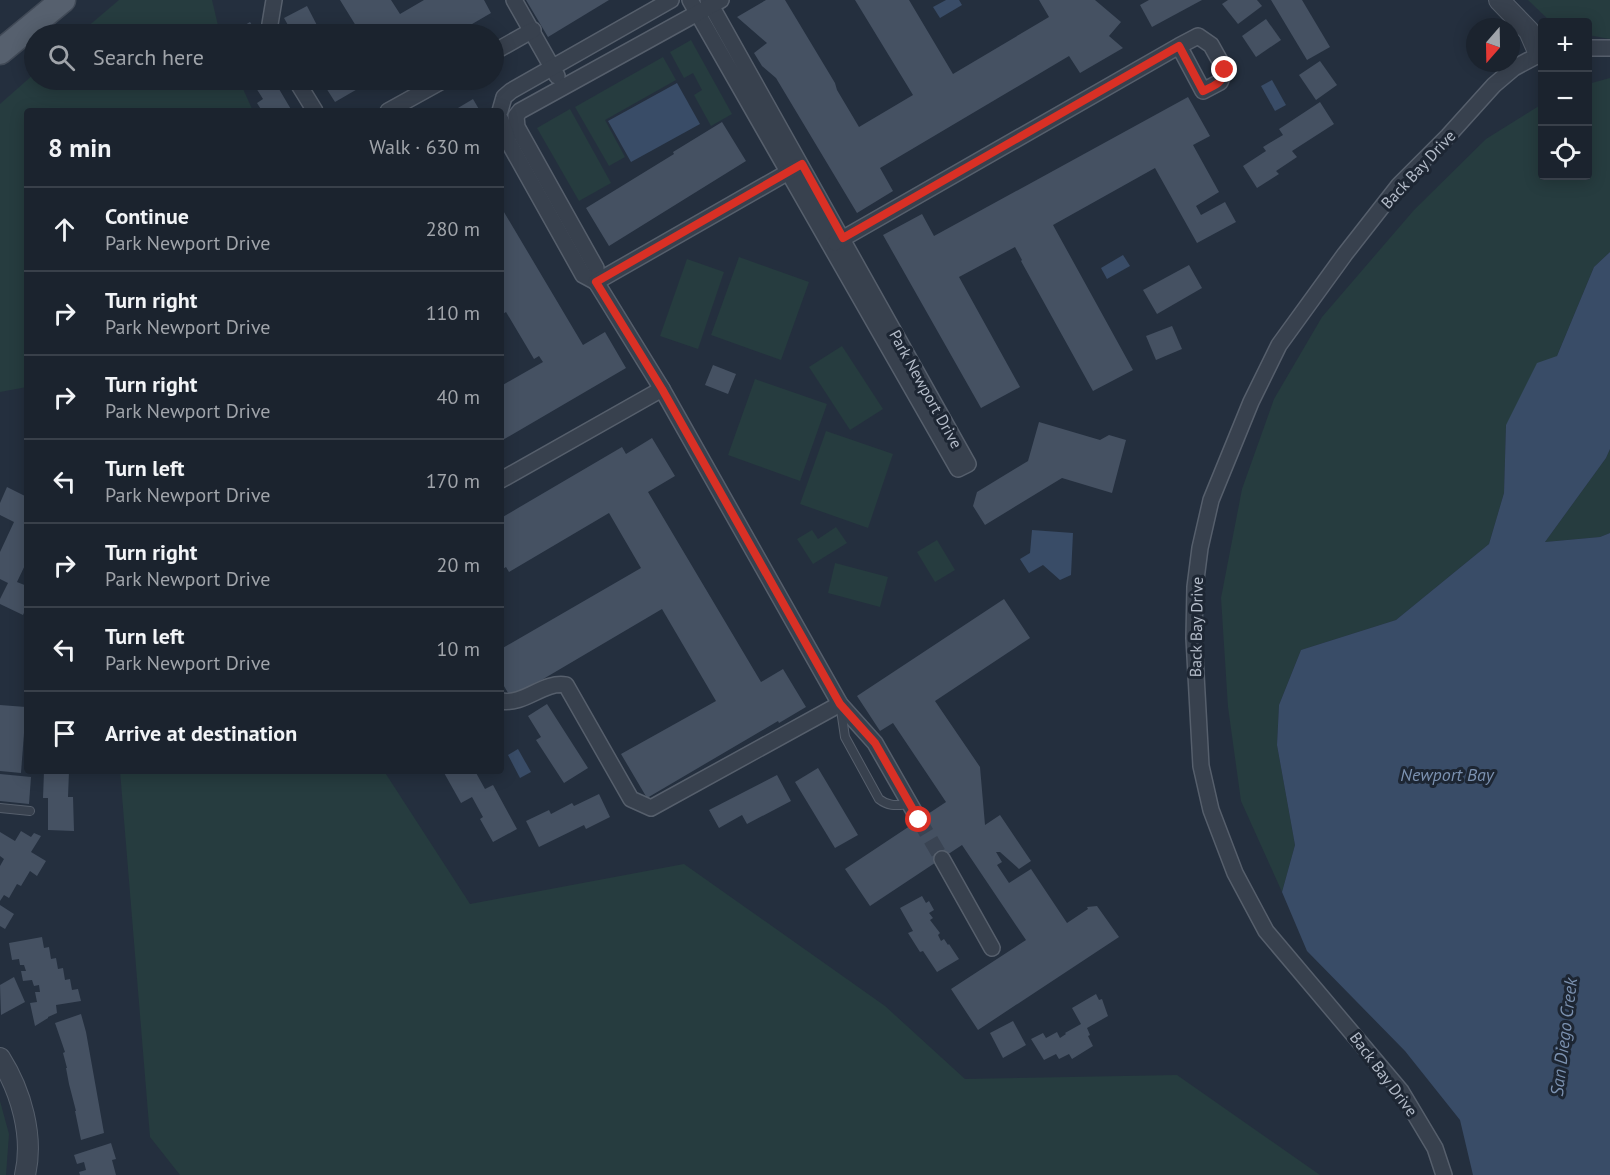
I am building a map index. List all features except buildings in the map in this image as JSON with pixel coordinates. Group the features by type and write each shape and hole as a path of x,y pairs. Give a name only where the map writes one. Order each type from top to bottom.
{"main road":[{"path":"34,24 63,0"},
{"path":"0,52 24,32"}],"street":[{"path":"270,24 274,0"},
{"path":"514,0 533,30 562,87"},
{"path":"671,0 511,91 504,97 504,115 518,128 596,268 596,282 662,389 840,704 875,743 919,820"},
{"path":"1499,0 1529,32 1538,48"},
{"name":"Park Newport Drive","path":"504,115 520,111 562,87 693,6 713,2 795,168 958,469 968,464 836,242"},
{"name":"Park Newport Drive","path":"693,6 795,168"},
{"path":"504,46 533,30"},
{"path":"836,242 1179,46"},
{"path":"1592,48 1610,48"},
{"name":"Back Bay Drive","path":"1444,1175 1442,1163 1435,1148 1401,1090 1266,931 1235,873 1211,810 1201,766 1194,650 1195,586 1200,548 1211,500 1251,402 1279,345 1399,185 1449,136 1494,85 1514,68 1538,55"},
{"path":"302,90 313,108"},
{"path":"393,108 426,90"},
{"path":"596,282 795,168"},
{"path":"504,478 662,389"},
{"path":"504,702 513,703 555,683 566,685 631,799 651,808 840,704"},
{"path":"942,859 992,948"},
{"path":"0,1058 16,1090 25,1117 27,1165 25,1175"}],"lane":[{"path":"840,704 845,736 879,799 894,806 910,804"},
{"path":"0,808 30,811"}],"green space":[{"path":"119,0 212,0 218,24 91,24"},
{"path":"1528,0 1610,0 1610,39 1592,36 1592,18 1547,18"},
{"path":"691,40 732,114 711,126 694,95 702,90 693,73 684,78 670,52"},
{"path":"663,57 676,80 605,120 625,157 609,166 575,107"},
{"path":"1610,78 1610,252 1594,267 1557,356 1506,425 1504,493 1489,544 1396,620 1301,650 1279,705 1277,745 1295,845 1282,892 1241,801 1228,707 1221,598 1242,489 1274,399 1322,317 1414,210 1486,139 1538,106 1538,180 1592,180 1592,83"},
{"path":"24,83 24,90 244,90 252,108 24,108 24,388 0,392 0,104"},
{"path":"570,109 611,183 579,201 537,128"},
{"path":"739,257 809,282 781,360 711,335"},
{"path":"687,259 724,272 698,349 660,336"},
{"path":"842,346 883,409 850,430 809,367"},
{"path":"755,379 827,404 800,481 728,455"},
{"path":"826,431 893,454 868,528 800,504"},
{"path":"1610,449 1610,533 1600,537 1545,542 1606,458"},
{"path":"836,527 847,543 813,564 797,539 812,530 818,539"},
{"path":"937,540 955,570 935,582 917,552"},
{"path":"835,563 888,577 880,607 828,593"},
{"path":"120,774 386,774 470,904 684,864 885,1006 965,1079 1177,1075 1320,1175 180,1175 150,1137"},
{"path":"0,1101 9,1134 6,1175 0,1175"}],"water":[{"path":"946,0 959,0 962,5 940,18 933,7"},
{"path":"1272,80 1286,105 1275,111 1261,86"},
{"path":"677,83 700,124 631,162 608,121"},
{"name":"Newport Bay","path":"1610,252 1610,449 1606,458 1545,542 1600,537 1610,533 1610,1175 1473,1175 1460,1120 1405,1051 1307,951 1282,892 1295,845 1277,745 1279,705 1301,650 1396,620 1489,544 1504,493 1506,425 1537,363 1557,356 1594,267"},
{"path":"1123,255 1130,266 1107,279 1101,268"},
{"path":"1032,530 1073,533 1071,575 1060,580 1043,565 1029,573 1020,559 1030,553"},
{"path":"518,749 531,772 520,778 508,755"}],"tunnel":[{"path":"919,820 942,859"}],"route":[{"path":"919,820 875,743 840,704 662,389 596,282 802,164 843,238 1179,46 1203,91 1217,85 1223,78 1225,70"}],"water label":[{"name":"San Diego Creek","path":"1564,1037"}]}
